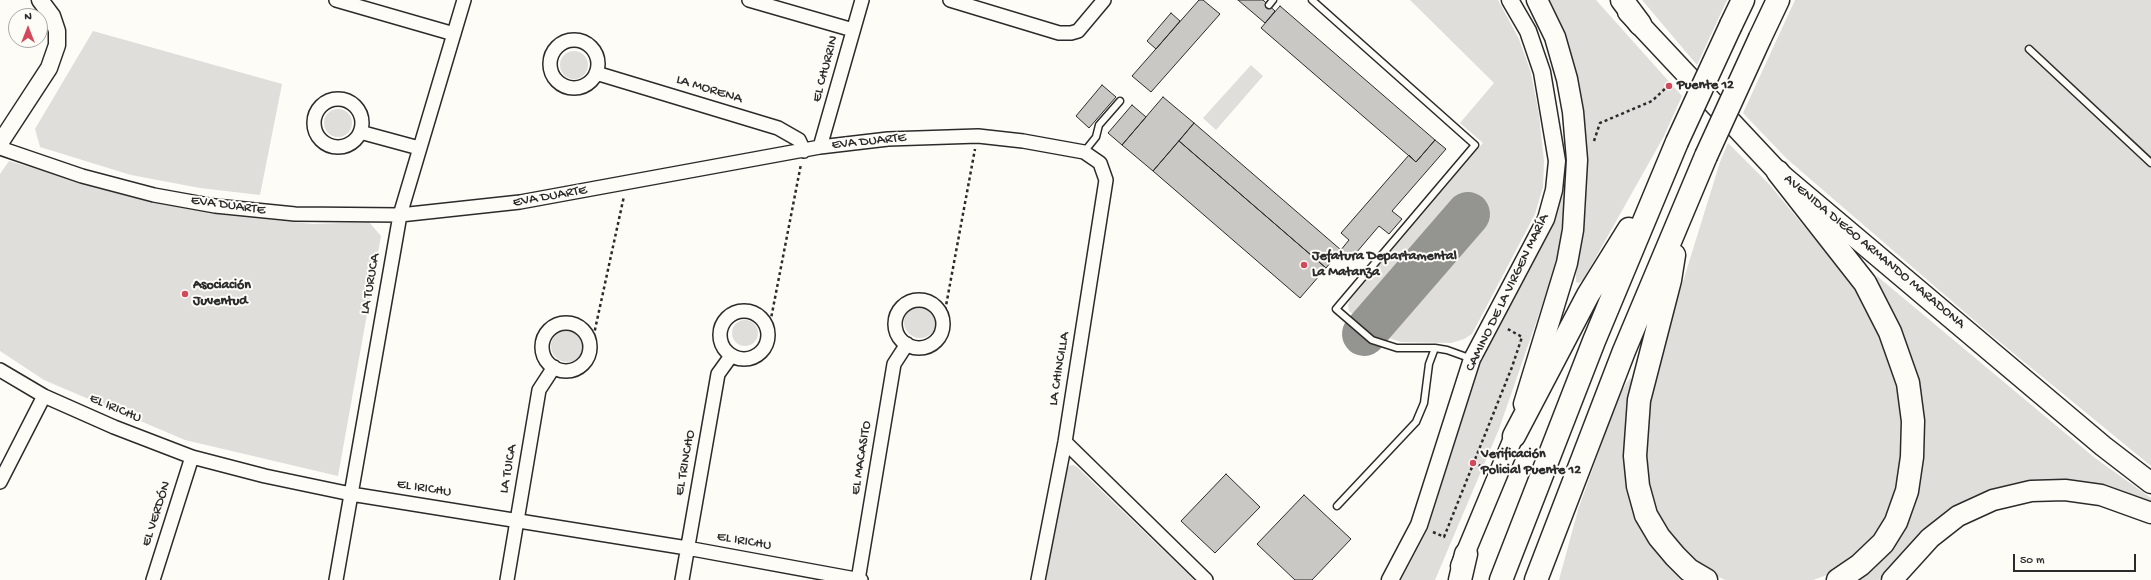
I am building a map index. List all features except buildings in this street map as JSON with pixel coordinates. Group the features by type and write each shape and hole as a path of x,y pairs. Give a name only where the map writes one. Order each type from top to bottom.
{"highway":[{"path":"1622,0 1640,24"},
{"path":"1501,580 1594,341 1661,179 1743,0"},
{"path":"1536,580 1624,351 1706,156 1778,0"},
{"path":"1778,172 1865,283 1890,332 1908,383 1913,421 1912,450 1907,491 1896,522 1883,543 1860,565 1838,580"},
{"path":"1514,436 1588,295 1661,179"},
{"path":"1681,215 1670,280 1639,400 1635,456 1638,486 1646,514 1659,537 1680,561 1706,580"},
{"path":"1542,580 1550,542"},
{"path":"1460,580 1466,554"}],"main road":[{"path":"1454,580 1514,436 1567,263 1575,206 1577,160 1574,112 1556,37 1537,0"},
{"name":"AVENIDA DIEGO ARMANDO MARADONA","path":"1617,0 1778,172 2103,446 2151,483"},
{"path":"1892,580 1930,538 1958,516 1993,500 2031,491 2065,490 2101,495 2151,513"}],"street":[{"path":"0,143 49,68 57,45 57,31 52,16 40,0"},
{"path":"336,0 454,34"},
{"name":"LA TURUCA","path":"336,580 400,215 464,0"},
{"path":"749,0 853,30"},
{"name":"EL CHURRIN","path":"820,147 862,0"},
{"path":"950,0 1059,33 1071,33 1078,31 1104,0"},
{"name":"CAMINO DE LA VIRGEN MARÍA","path":"1390,580 1419,525 1472,359 1546,219 1554,190 1557,161 1542,72 1528,31 1510,0"},
{"name":"LA MORENA","path":"596,73 778,128 799,140 804,151"},
{"path":"360,132 419,148"},
{"name":"EVA DUARTE","path":"0,148 82,176 154,195 215,206 295,214 400,215 513,203 626,184 820,147 888,139 978,136 1023,141 1084,152 1100,163"},
{"name":"LA CHINCILLA","path":"1038,580 1065,442 1106,180 1100,163"},
{"path":"918,300 930,302 937,307 943,322 940,336 935,342 921,348 906,344 898,336 895,324 898,312 906,303 918,300"},
{"path":"740,312 750,312 759,316 765,324 768,334 764,349 752,359 742,360 732,356 724,349 720,340 720,330 724,321 731,315 740,312"},
{"path":"567,322 582,328 587,333 591,348 589,356 578,368 562,370 554,367 544,356 542,348 543,340 552,327 567,322"},
{"name":"EL MACASITO","path":"858,580 894,364 906,344"},
{"name":"EL TRINCHO","path":"682,580 718,374 732,356"},
{"name":"LA TUICA","path":"507,580 539,390 554,367"},
{"name":"EL IRICHU","path":"0,370 44,396 114,427 192,457 265,476 351,494 687,548 861,580"},
{"path":"0,482 44,396"},
{"path":"1065,442 1206,580"},
{"name":"EL VERDÓN","path":"153,580 192,457"}],"lane":[{"path":"1312,0 1475,145 1336,309 1372,340 1397,348 1435,348 1472,359"},
{"path":"2029,49 2151,163"},
{"path":"1084,152 1096,137 1099,124 1120,101"},
{"path":"1337,506 1416,422 1424,404 1429,364 1435,348"}],"path":[{"path":"1594,144 1600,123 1652,101 1669,86 1681,68"},
{"path":"943,322 978,136"},
{"path":"768,334 804,151"},
{"path":"591,348 626,184"},
{"path":"1419,525 1444,537 1512,367 1522,337 1492,321"}],"shaded area":[{"path":"1410,0 1498,0 1519,39 1531,73 1539,115 1544,161 1543,187 1535,214 1472,334 1464,339 1451,343 1401,342 1377,334 1349,311 1348,305 1350,300 1483,143 1460,123 1494,83"},
{"path":"1548,0 1596,0 1682,96 1664,136 1583,280 1579,283 1576,282 1576,274 1586,206 1586,160 1564,35"},
{"path":"1642,0 1727,0 1697,65"},
{"path":"1795,0 2151,0 2151,466 1990,334 1787,159 1743,113"},
{"path":"93,31 282,84 260,195 200,188 131,175 40,147 35,129"},
{"path":"574,51 584,55 588,65 584,75 574,79 564,75 560,65 564,55"},
{"path":"1251,65 1263,76 1216,130 1203,118"},
{"path":"338,109 348,113 352,123 348,133 338,137 328,133 324,123 328,113"},
{"path":"1728,143 1769,184 1853,285 1880,334 1898,383 1904,421 1898,487 1889,514 1874,540 1835,572 1813,580 1725,580 1695,565 1666,534 1645,485 1646,401 1720,162"},
{"name":"Asociación Juventud","path":"9,161 132,197 223,215 313,224 369,222 381,236 338,476 185,440 44,380 0,351 0,174"},
{"path":"1565,181 1565,204 1557,262 1499,429 1435,580 1401,580 1428,529 1480,362 1554,224"},
{"path":"1877,276 2095,458 2151,498 2151,505 2106,488 1952,508 1923,530 1879,580 1858,580 1869,573 1890,550 1922,460 1876,283"},
{"path":"920,306 931,311 936,322 931,333 920,338 909,333 904,322 909,311"},
{"path":"745,320 754,324 758,333 754,342 745,346 736,342 732,333 736,324"},
{"path":"567,330 578,335 583,346 578,357 567,362 556,357 551,346 556,335"},
{"path":"1630,378 1633,381 1628,454 1632,487 1693,580 1559,580 1578,510 1619,395"},
{"path":"1073,465 1077,467 1194,580 1046,580 1066,471 1069,466"}],"taxiway":[{"path":"1364,334 1468,214"}],"place":[{"name":"Puente 12","path":"1669,86"},
{"name":"Jefatura Departamental La Matanza","path":"1304,265"},
{"name":"Asociación Juventud","path":"185,294"},
{"name":"Verificación Policial Puente 12","path":"1473,463"}]}
